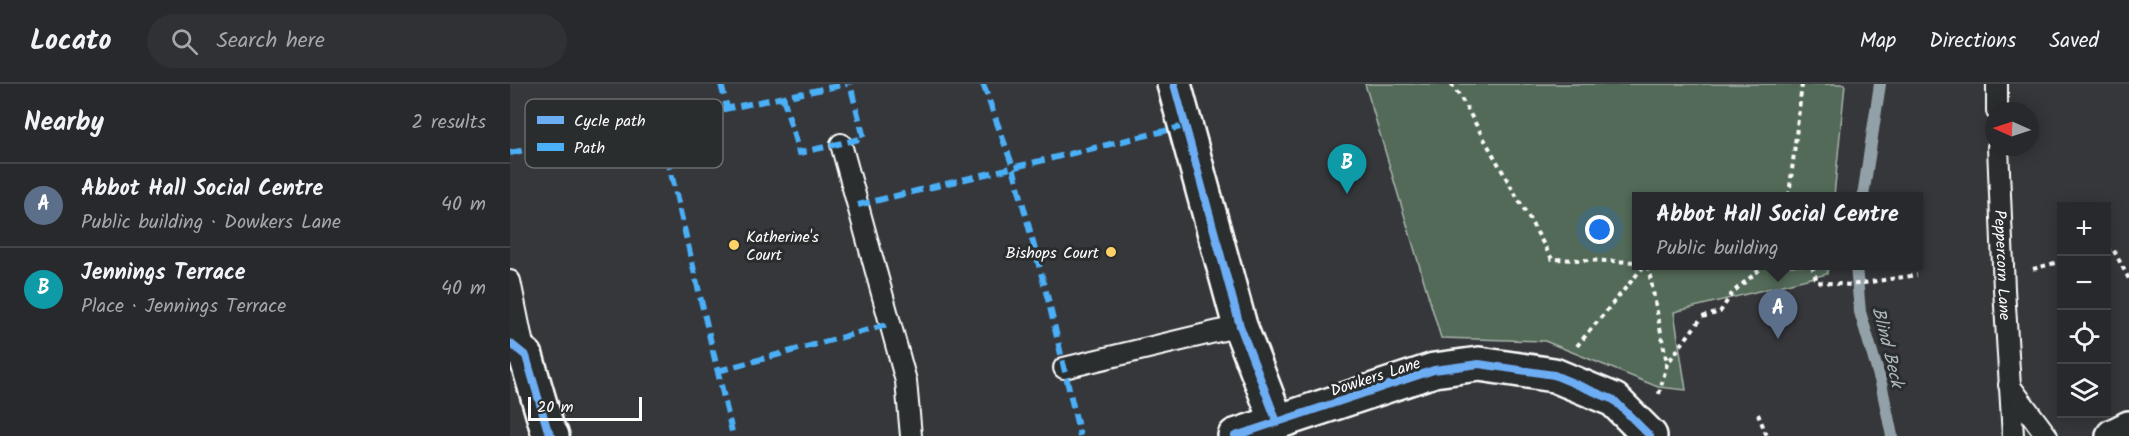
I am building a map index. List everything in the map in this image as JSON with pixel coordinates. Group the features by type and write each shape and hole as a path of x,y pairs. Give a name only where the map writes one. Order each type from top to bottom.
{"main road":[{"path":"1174,84 1240,327 1277,422"},
{"path":"518,349 552,436"},
{"name":"Dowkers Lane","path":"1235,436 1434,370 1479,364 1554,375 1614,400 1650,436"},
{"path":"2113,436 2129,428"}],"lane":[{"path":"1997,84 1997,102"},
{"path":"841,144 906,381 911,436"},
{"name":"Peppercorn Lane","path":"1998,156 2013,436"},
{"path":"510,281 518,349"},
{"path":"1064,368 1240,327"},
{"path":"2009,385 2047,436"}],"path":[{"path":"1451,84 1552,259 1632,262"},
{"path":"1789,192 1802,84"},
{"path":"2111,249 2113,249 2129,279"},
{"path":"1554,375 1643,270"},
{"path":"1647,270 1667,364 1702,317 1720,312 1733,292 1759,270"},
{"path":"1813,270 1817,282 1850,285 1917,275"},
{"path":"1758,414 1767,436"}],"green space":[{"path":"1365,84 1845,84 1834,192 1632,192 1632,270 1828,270 1827,274 1674,312 1686,390 1658,387 1545,341 1441,338"}],"waterway":[{"name":"Blind Beck","path":"1864,192 1880,84"},
{"name":"Blind Beck","path":"1856,270 1860,312 1881,383 1892,436"}],"marked path":[{"path":"721,84 727,108"},
{"path":"723,109 847,84"},
{"path":"783,97 799,153 864,138 850,84"},
{"path":"983,84 1013,167 1049,303 1080,436"},
{"path":"858,205 1185,126"},
{"path":"510,153 525,150"},
{"path":"670,168 733,436"},
{"path":"718,371 890,324"}],"cycle path":[{"path":"1174,84 1240,326 1277,422"},
{"path":"510,343 526,356 547,428 552,436"},
{"path":"1235,436 1434,370 1479,364 1554,375 1614,400 1650,436"}],"place":[{"name":"Jennings Terrace","path":"1347,194"},
{"name":"Katherine's Court","path":"734,245"},
{"name":"Bishops Court","path":"1111,252"},
{"name":"Abbot Hall Social Centre","path":"1778,339"}]}
